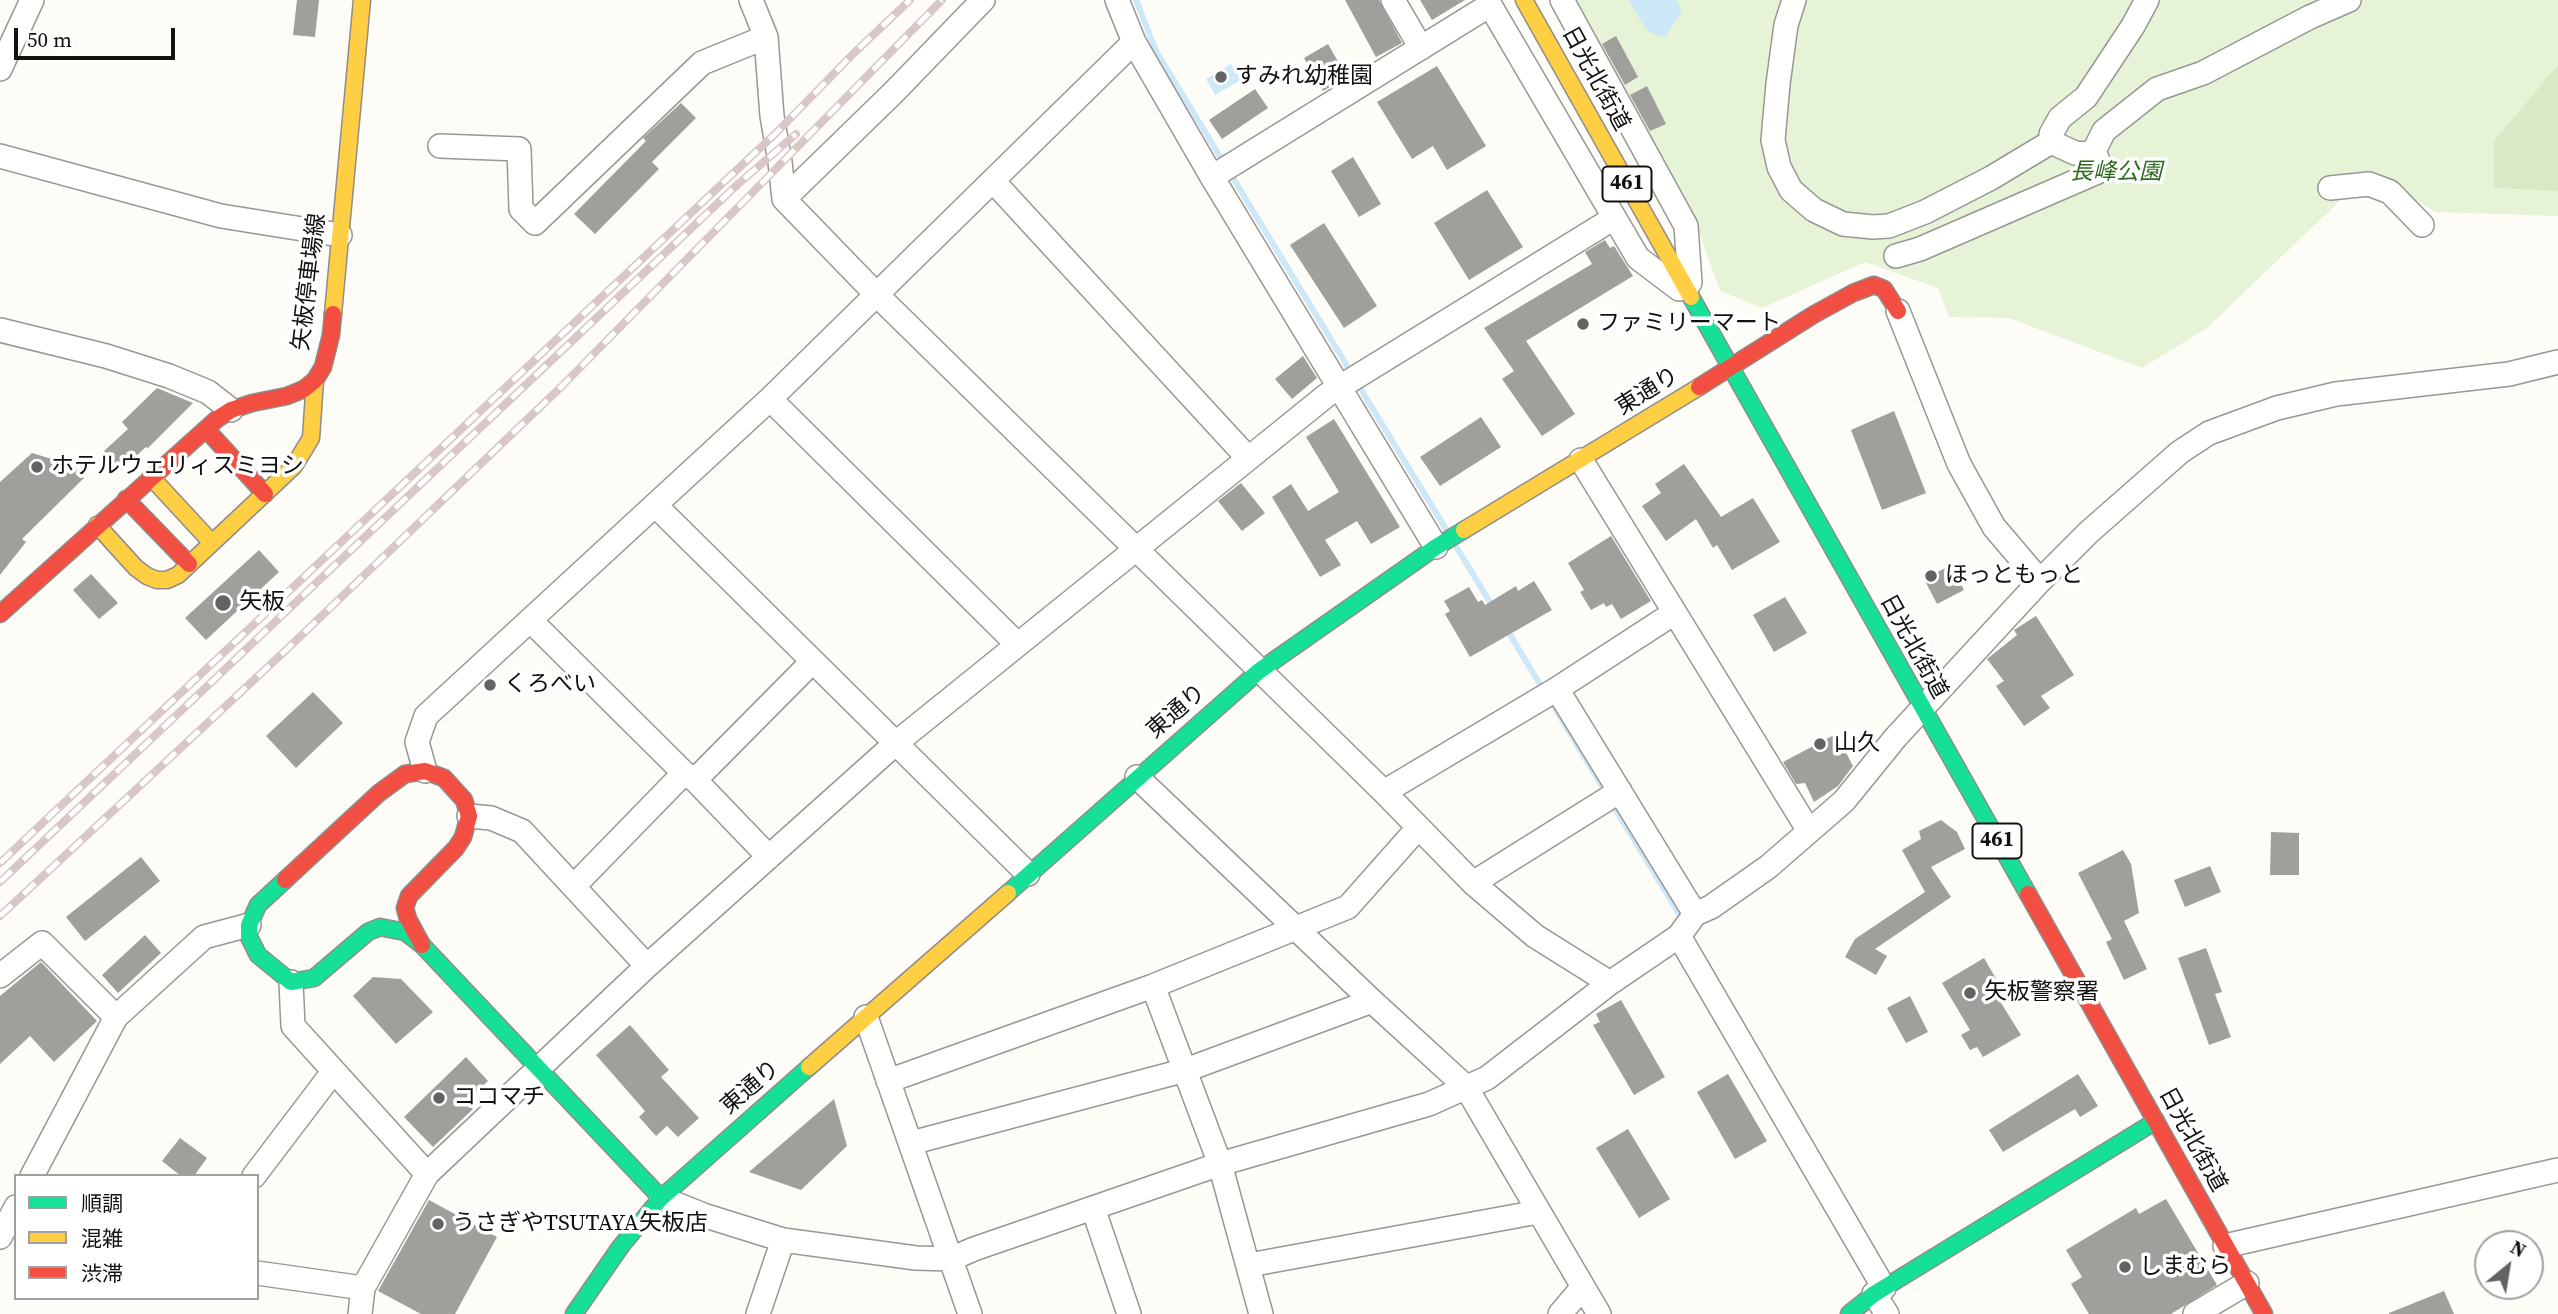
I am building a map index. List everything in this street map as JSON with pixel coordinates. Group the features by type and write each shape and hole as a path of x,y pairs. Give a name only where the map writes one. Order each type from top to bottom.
{"main road":[{"name":"矢板停車場線","path":"3,608 97,525 123,519 132,494 231,410 287,396 304,389 315,380 328,352 362,0"},
{"name":"日光北街道","path":"1524,0 2264,1314"},
{"name":"東通り","path":"574,1314 621,1245 661,1198 1259,671 1436,547 1731,368 1813,315 1874,285 1884,289 1898,311"},
{"path":"97,525 136,568 157,580 167,580 195,559 294,466 311,438 315,380"},
{"path":"206,429 265,494"},
{"path":"151,477 195,559"},
{"path":"132,494 195,559"},
{"path":"123,519 195,559"},
{"path":"422,945 405,908 409,896 456,848 463,837 469,817 464,800 444,778 425,771 405,774 379,793 258,905 248,925 249,937 257,955 291,982 314,978 368,933 380,927 405,932 422,945 661,1198"},
{"path":"1849,1314 1879,1291 2156,1121"}],"street":[{"path":"0,69 33,0"},
{"path":"751,0 766,37 772,116 783,199 1473,883 1535,936 1610,984"},
{"path":"783,199 894,92 983,0"},
{"path":"1117,0 1134,42 1212,177 1436,547"},
{"path":"1393,0 1421,48"},
{"path":"1562,0 1686,226 1690,297"},
{"path":"1794,0 1786,25 1777,83 1773,140 1779,167 1791,190 1814,210 1843,224 1873,228 1889,226 1925,212 1991,178 2051,142 2054,126 2086,96 2133,26 2147,0"},
{"path":"1896,256 1920,249 2102,170 2094,151 2104,131 2157,89 2184,81 2349,0"},
{"path":"1212,177 1421,48 1489,2 1638,258 1690,297"},
{"path":"440,146 519,149 521,209 536,223 702,63 766,37"},
{"path":"425,771 417,741 426,716 770,399 1134,42"},
{"path":"2051,142 2076,153 2094,151"},
{"path":"0,156 221,216 340,235"},
{"path":"993,181 1248,458"},
{"path":"2329,188 2369,184 2380,188 2390,192 2422,225"},
{"path":"360,1314 363,1288 427,1174 647,966 896,743 1339,387 1614,218"},
{"path":"1898,311 1959,464 1994,527 2040,581"},
{"path":"0,330 106,356 169,376 208,393 231,410"},
{"path":"661,1198 706,1216 783,1240 916,1258 951,1259 1220,1164 1429,1104 1487,1078 1610,984 1679,936 1695,914 1711,907 1768,866 1844,801 1922,709 2040,581 2089,532 2180,452 2209,433 2277,408 2336,394 2509,374 2558,362"},
{"path":"770,399 1017,644"},
{"path":"1581,460 1809,831"},
{"path":"655,505 1028,874"},
{"path":"1384,792 1557,689 1674,613"},
{"path":"530,620 769,858"},
{"path":"574,886 812,662"},
{"path":"1557,689 1695,914"},
{"path":"1137,777 1466,1087 1599,1314"},
{"path":"1473,883 1620,791"},
{"path":"469,817 491,818 522,831 647,966"},
{"path":"888,1081 1153,986 1348,907 1417,829"},
{"path":"33,1174 117,1017 204,937 248,925"},
{"path":"1679,936 1879,1291 1887,1314"},
{"path":"0,976 42,943 117,1017"},
{"path":"291,982 293,1026 427,1174"},
{"path":"1153,986 1220,1164 1261,1314"},
{"path":"911,1143 1186,1070 1372,1001"},
{"path":"866,1017 970,1314"},
{"path":"256,1174 333,1072"},
{"path":"2225,1246 2558,1170"},
{"path":"1093,1208 1129,1314"},
{"path":"0,1237 14,1211"},
{"path":"1249,1265 1538,1212"},
{"path":"758,1314 783,1240"},
{"path":"259,1273 363,1288"},
{"path":"2195,1314 2247,1283"},
{"path":"1560,1314 1583,1287"}],"green space":[{"name":"長峰公園","path":"1573,0 2558,0 2558,216 2435,212 2371,171 2207,328 2142,368 2009,318 1949,317 1938,288 1865,262 1762,308 1720,291 1696,224"},
{"path":"2558,65 2558,191 2494,188 2494,141"}],"water":[{"path":"1629,0 1677,0 1682,12 1665,37 1650,33"},
{"path":"1231,64 1241,80 1215,95 1206,79"}],"building":[{"path":"297,0 319,0 315,37 293,35"},
{"path":"1345,0 1379,0 1402,43 1376,57"},
{"path":"1420,0 1465,0 1432,20"},
{"path":"1616,36 1638,77 1625,85 1602,44"},
{"path":"1328,44 1347,77 1323,91 1304,58"},
{"path":"1437,66 1486,146 1447,170 1433,146 1412,159 1377,102"},
{"path":"1647,86 1666,124 1650,131 1630,95"},
{"path":"1255,89 1268,108 1222,139 1209,120"},
{"path":"681,103 696,118 652,162 659,169 595,234 574,214 646,141 643,138"},
{"path":"1353,157 1381,204 1359,217 1331,171"},
{"path":"1487,190 1523,247 1469,280 1434,223"},
{"path":"1324,223 1377,306 1344,328 1290,245"},
{"path":"1605,240 1610,248 1614,246 1633,276 1526,341 1575,414 1542,436 1502,379 1514,371 1484,328 1592,264 1585,252"},
{"path":"1303,356 1317,378 1292,399 1275,379"},
{"path":"157,388 193,403 148,448 121,470 104,451 128,429 122,422"},
{"path":"1894,411 1926,493 1882,510 1851,430"},
{"path":"1481,417 1501,447 1440,486 1420,457"},
{"path":"1334,419 1400,527 1371,544 1357,521 1325,540 1341,565 1320,577 1272,497 1291,484 1308,511 1339,492 1306,437"},
{"path":"32,453 72,465 84,478 22,539 26,542 0,575 0,482"},
{"path":"1684,464 1721,517 1753,498 1780,542 1732,570 1717,545 1713,548 1696,519 1666,541 1642,506 1661,493 1655,484"},
{"path":"1241,483 1265,513 1242,531 1218,501"},
{"path":"1611,536 1651,601 1621,619 1612,604 1606,607 1604,603 1591,610 1580,592 1584,590 1568,563"},
{"path":"259,550 279,572 206,640 185,618"},
{"path":"1951,565 1964,590 1937,604 1924,579"},
{"path":"91,574 118,603 99,619 73,590"},
{"path":"1534,581 1552,610 1470,657 1445,614 1450,611 1444,601 1469,587 1478,602 1482,600 1485,605 1516,586 1518,591"},
{"path":"1785,597 1807,633 1774,652 1753,615"},
{"path":"2036,616 2074,675 2041,696 2050,708 2024,726 1996,686 2004,681 1987,659 2017,635 2014,630"},
{"path":"313,692 343,723 296,768 266,736"},
{"path":"1836,734 1853,766 1838,786 1814,802 1805,783 1796,784 1783,762"},
{"path":"1941,820 1957,832 1965,849 1931,867 1951,897 1875,949 1887,956 1876,975 1845,957 1855,939 1925,892 1902,850 1921,839 1919,831"},
{"path":"2271,832 2299,833 2299,875 2270,875"},
{"path":"2123,850 2131,864 2139,913 2124,921 2147,969 2124,980 2106,942 2112,939 2078,873"},
{"path":"141,857 160,881 85,941 66,917"},
{"path":"2210,866 2221,892 2185,907 2174,880"},
{"path":"145,935 161,953 118,993 102,975"},
{"path":"2206,948 2222,992 2215,994 2231,1037 2209,1045 2178,958"},
{"path":"1984,958 2005,994 1998,998 2021,1035 1983,1057 1977,1047 1970,1050 1961,1035 1970,1030 1942,983"},
{"path":"41,962 97,1021 54,1062 30,1036 0,1064 0,996"},
{"path":"373,977 401,979 433,1012 396,1044 353,996"},
{"path":"1910,996 1928,1032 1906,1043 1887,1008"},
{"path":"1621,1000 1665,1077 1634,1095 1593,1025 1600,1022 1596,1014"},
{"path":"630,1025 669,1070 661,1077 699,1118 678,1137 667,1126 656,1136 639,1117 645,1111 596,1055"},
{"path":"466,1057 488,1081 466,1102 473,1109 433,1147 404,1117"},
{"path":"1728,1074 1767,1141 1735,1159 1697,1092"},
{"path":"2078,1074 2098,1106 2080,1117 2075,1109 2003,1152 1989,1130"},
{"path":"834,1099 847,1146 801,1190 749,1172"},
{"path":"1628,1129 1670,1199 1639,1218 1596,1148"},
{"path":"180,1138 207,1158 195,1174 178,1174 162,1161"},
{"path":"2166,1199 2217,1285 2171,1314 2089,1314 2071,1284 2082,1277 2066,1250 2136,1208 2139,1214"},
{"path":"429,1200 497,1237 455,1314 421,1314 378,1291"},
{"path":"2444,1291 2454,1314 2389,1314 2389,1313"}],"waterway":[{"path":"1136,0 1156,51 1352,374"},
{"path":"1357,383 1446,529"},
{"path":"1457,548 1493,607"},
{"path":"1506,628 1544,691"},
{"path":"1550,700 1606,793"},
{"path":"1611,802 1678,912"}],"railway":[{"path":"0,863 776,133 910,0"},
{"path":"0,916 285,651 560,388 942,0"},
{"path":"0,882 737,185 796,134"}],"traffic: fast":[{"path":"1691,297 2028,894"},
{"path":"1008,893 1259,671 1464,530"},
{"path":"285,880 258,905 249,925 249,937 258,955 291,982 314,978 368,932 380,927 405,932 422,945 661,1198"},
{"path":"574,1314 621,1246 661,1198 809,1067"},
{"path":"1849,1314 1874,1294 2156,1121"}],"traffic: slow":[{"path":"333,314 362,0"},
{"path":"1524,0 1691,297"},
{"path":"97,525 136,568 147,576 167,580 178,575 294,466 311,438 315,380"},
{"path":"1464,530 1699,387"},
{"path":"151,477 212,543"},
{"path":"809,1067 1008,893"}],"traffic: jam":[{"path":"1699,387 1853,293 1874,285 1884,289 1898,311"},
{"path":"0,614 217,419 231,410 252,403 287,396 304,389 315,380 323,367 333,314"},
{"path":"206,429 265,494"},
{"path":"126,499 189,564"},
{"path":"285,880 379,793 405,774 425,771 444,778 464,800 469,816 463,837 456,848 409,896 405,908 422,945"},
{"path":"2028,894 2264,1314"}],"place":[{"name":"すみれ幼稚園","path":"1221,77"},
{"name":"ファミリーマート","path":"1583,324"},
{"name":"ホテルウェリィスミヨシ","path":"37,467"},
{"name":"ほっともっと","path":"1931,576"},
{"name":"矢板","path":"223,603"},
{"name":"くろべい","path":"490,685"},
{"name":"山久","path":"1820,744"},
{"name":"矢板警察署","path":"1970,993"},
{"name":"ココマチ","path":"439,1098"},
{"name":"うさぎやTSUTAYA矢板店","path":"438,1224"},
{"name":"しまむら","path":"2125,1267"}]}
